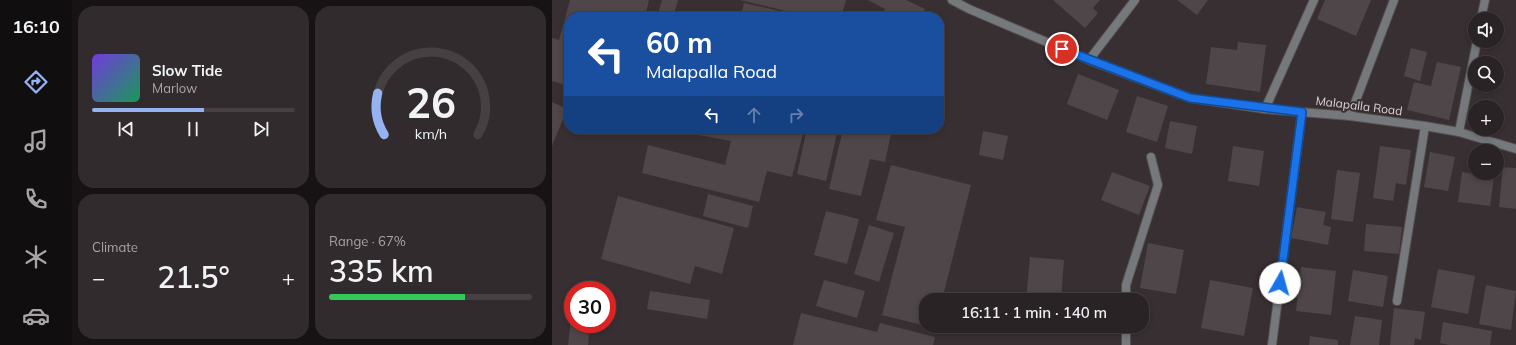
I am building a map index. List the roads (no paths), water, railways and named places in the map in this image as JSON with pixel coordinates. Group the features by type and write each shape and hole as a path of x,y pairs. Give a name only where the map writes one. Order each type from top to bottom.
{"street":[{"name":"Malapalla Road","path":"952,0 969,9 1089,60 1190,98 1265,109 1350,116 1425,126 1459,132 1516,149"},
{"path":"1089,60 1135,0"},
{"path":"1265,109 1314,0"},
{"path":"1350,116 1394,0"},
{"path":"1482,12 1485,0"},
{"path":"1459,132 1476,48"},
{"path":"1272,345 1302,112"},
{"path":"1397,301 1425,126"},
{"path":"1126,293 1126,284 1158,185 1150,157"},
{"path":"1126,333 1126,345"}]}
